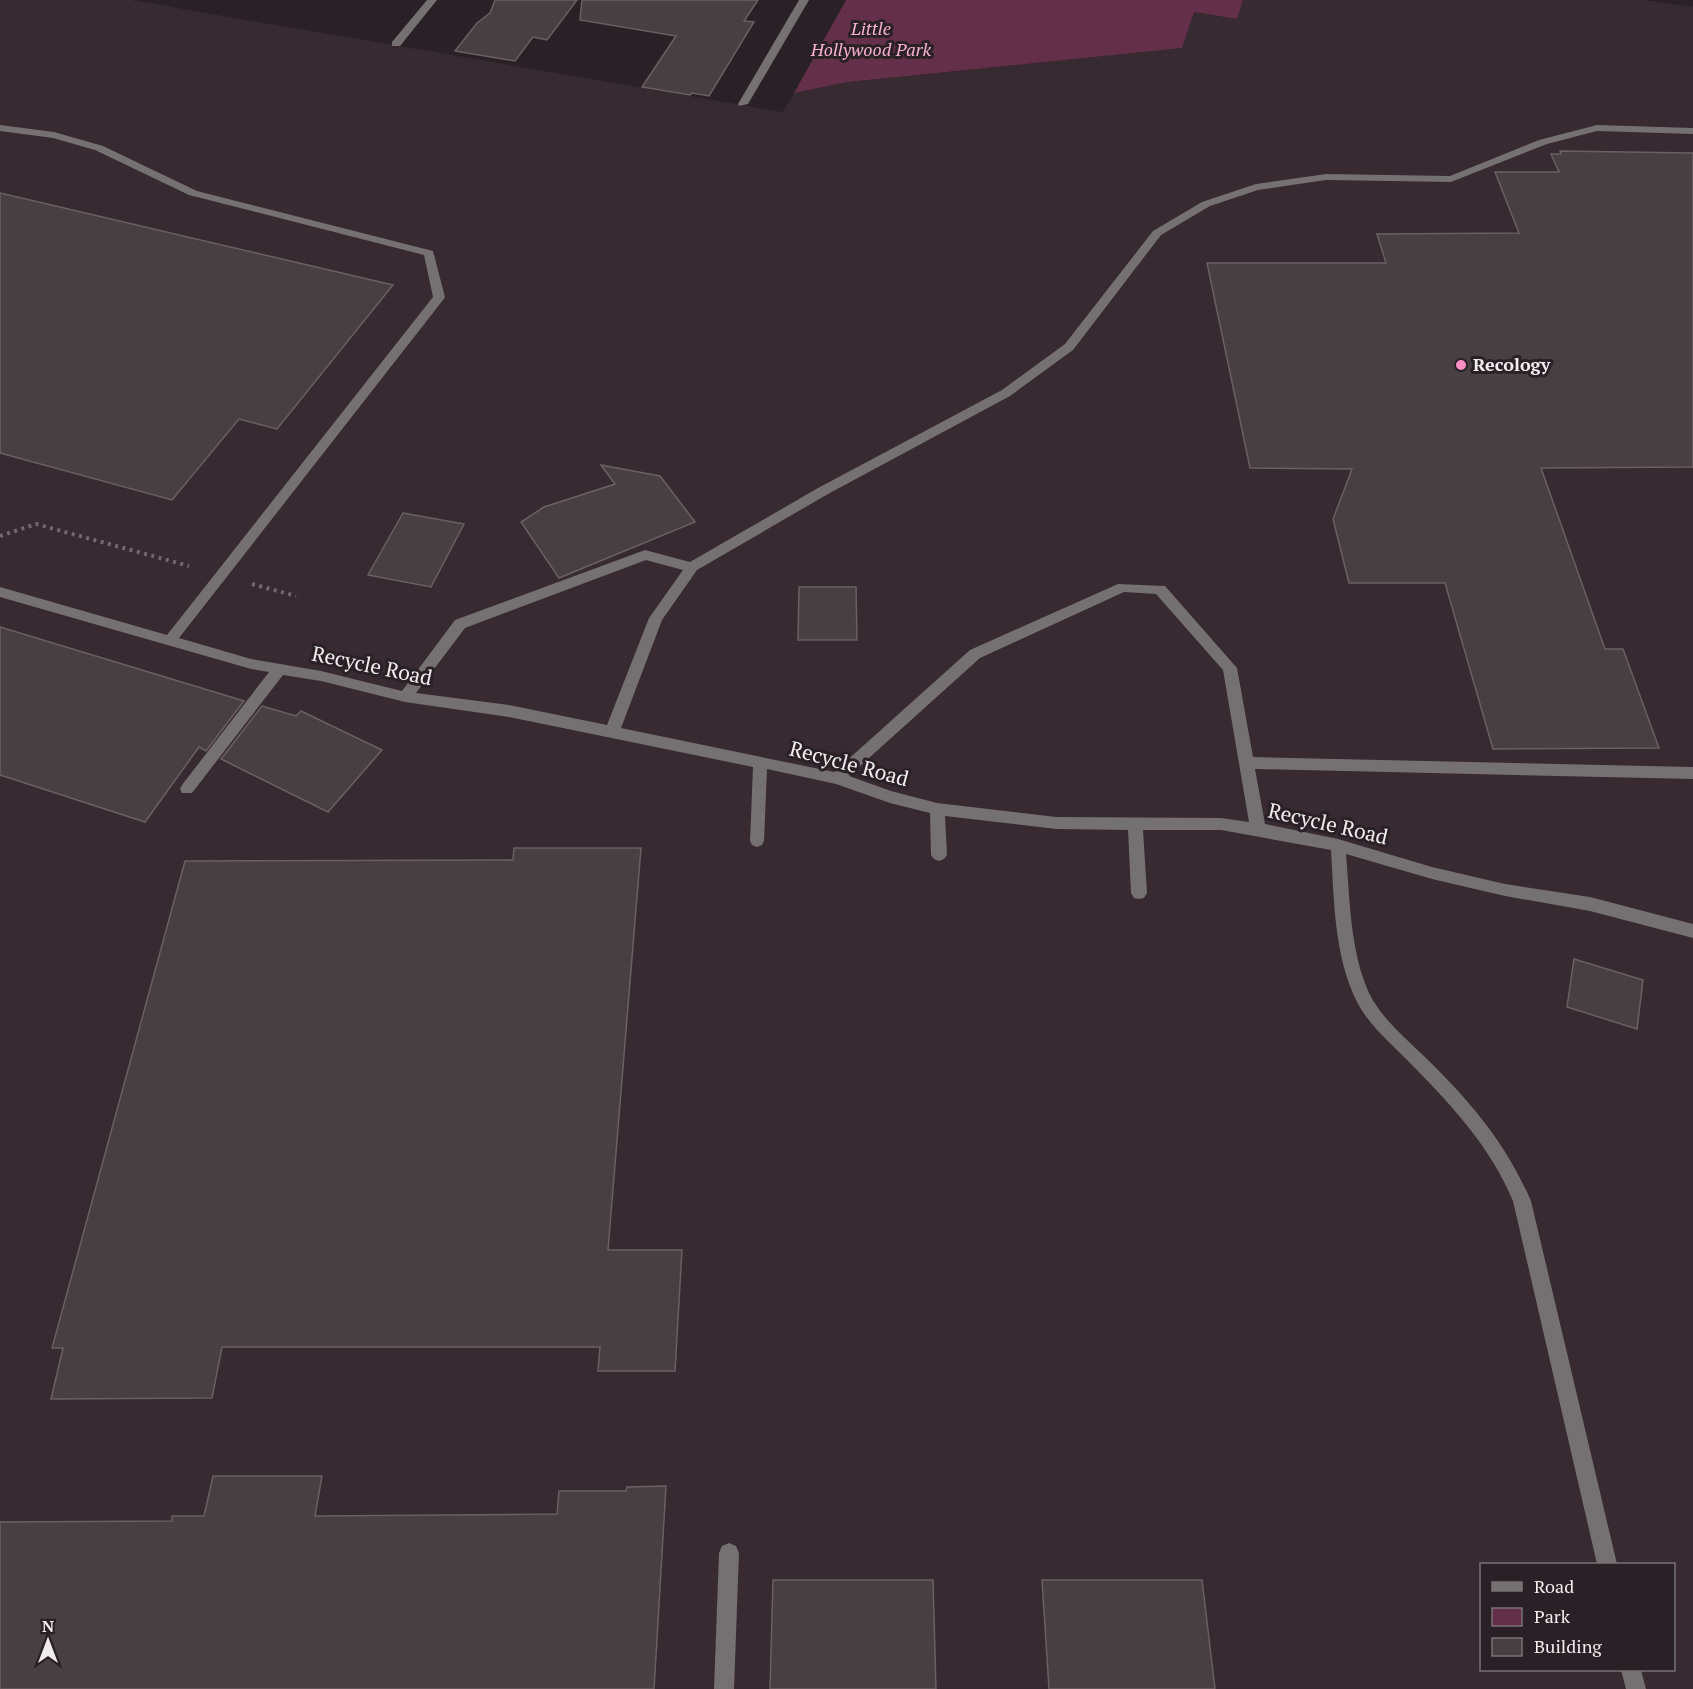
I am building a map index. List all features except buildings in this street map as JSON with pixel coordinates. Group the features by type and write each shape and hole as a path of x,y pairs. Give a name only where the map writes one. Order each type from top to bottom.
{"street":[{"path":"396,44 432,0"},
{"path":"743,104 804,0"},
{"path":"0,128 54,135 99,148 193,193 429,253 439,297 170,640"},
{"path":"612,732 656,618 692,567 823,491 1006,393 1069,347 1157,233 1206,204 1256,187 1326,177 1451,178 1543,142 1598,128 1679,129 1693,132"},
{"path":"405,697 460,624 645,555 692,567"},
{"path":"837,778 975,654 1123,587 1160,589 1230,668 1258,829"},
{"name":"Recycle Road","path":"0,592 251,664 321,676 405,697 476,706 837,778 890,797 937,809 1056,823 1221,824 1258,829 1338,845 1432,873 1505,890 1590,904 1693,930"},
{"path":"187,789 280,669"},
{"path":"757,841 760,762"},
{"path":"1247,764 1693,773"},
{"path":"937,809 939,855"},
{"path":"1135,824 1138,893"},
{"path":"1338,845 1351,966 1364,1000 1387,1028 1481,1126 1515,1182 1522,1201 1607,1563"},
{"path":"724,1689 729,1553"},
{"path":"1631,1671 1636,1689"}],"path":[{"path":"0,536 36,524 296,596"}],"shaded area":[{"name":"Recology","path":"0,0 131,0 783,112 794,93 848,82 1181,48 1194,12 1237,19 1243,0 1645,0 1693,7 1693,1689 0,1689"}],"green space":[{"name":"Little Hollywood Park","path":"846,0 1243,0 1237,19 1194,12 1182,48 848,82 794,93"}],"place":[{"name":"Recology","path":"1461,365"}]}
